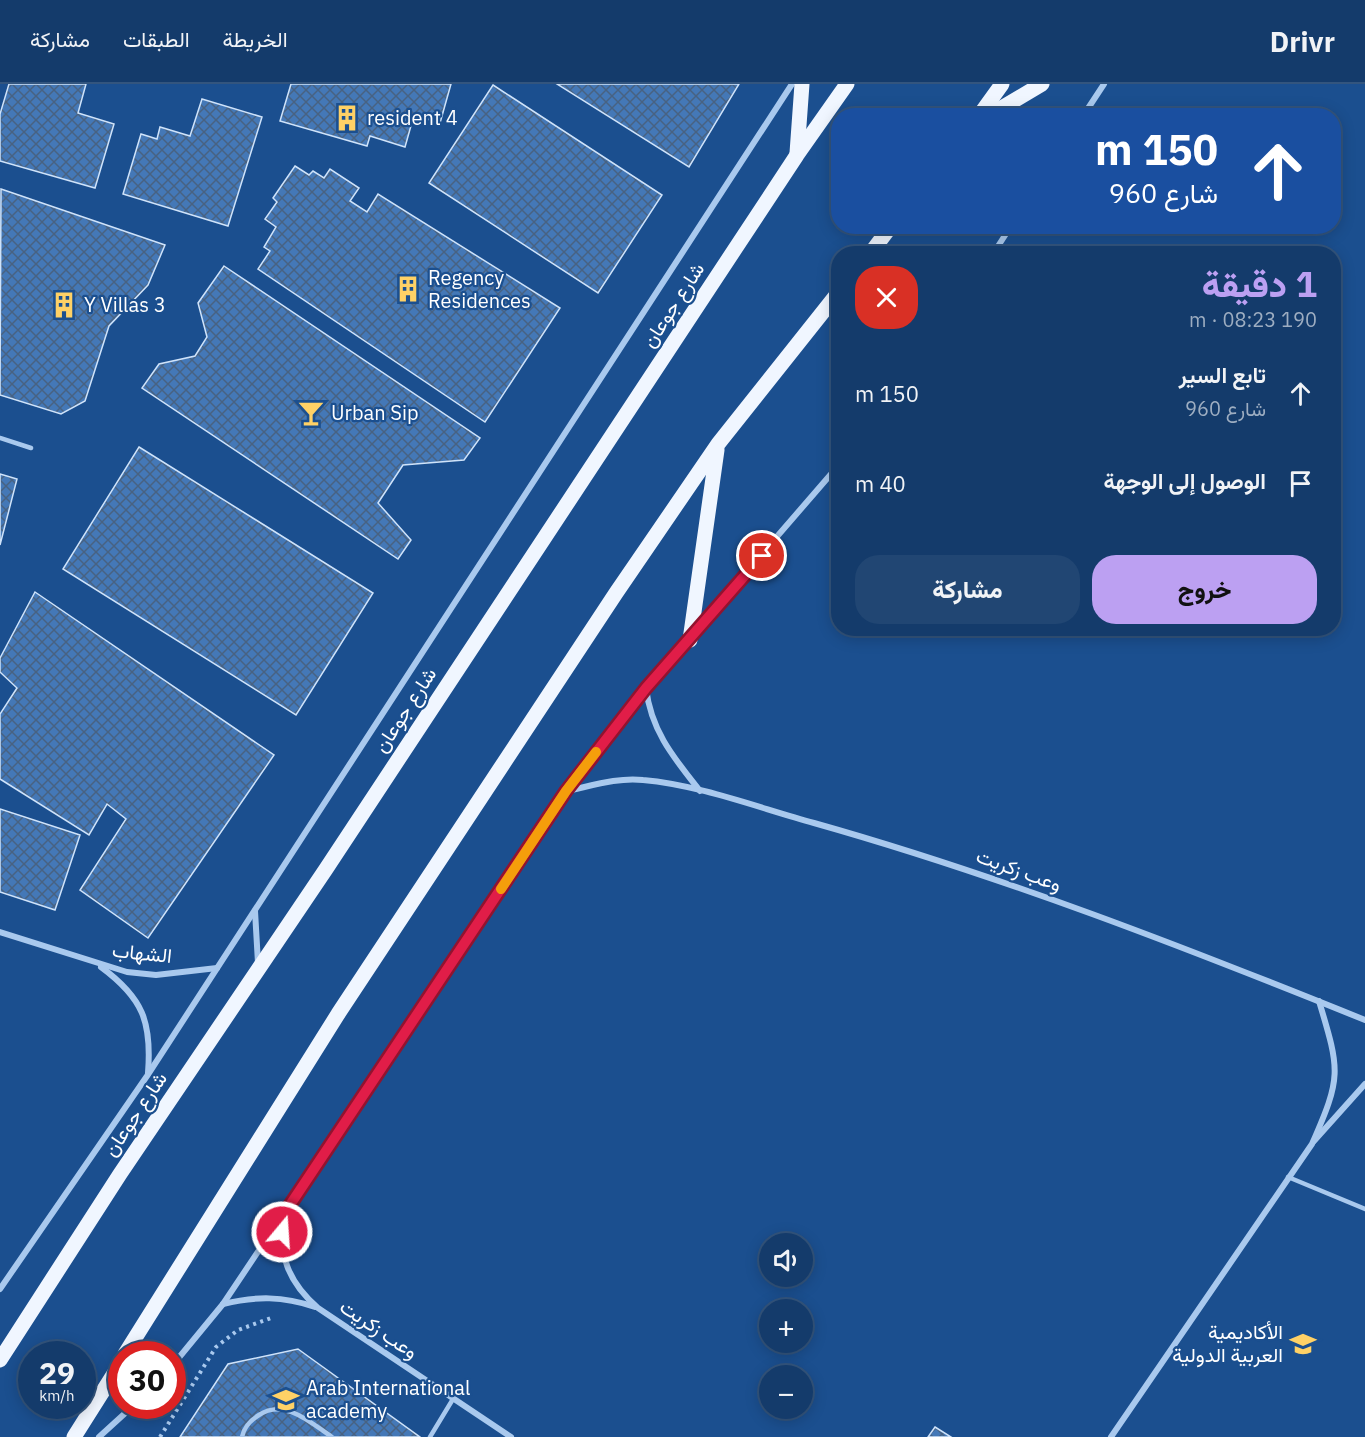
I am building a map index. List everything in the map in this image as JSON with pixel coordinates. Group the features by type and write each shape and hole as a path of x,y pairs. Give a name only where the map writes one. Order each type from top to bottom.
{"main road":[{"path":"797,155 802,84"},
{"name":"شارع جوعان","path":"0,1360 120,1174 259,969 797,155 847,84"},
{"path":"985,108 1002,84"},
{"path":"1002,108 1042,84"},
{"path":"133,1341 338,1014 616,593 718,444 831,301"},
{"path":"690,640 718,444"},
{"path":"74,1437 108,1383"}],"street":[{"name":"شارع جوعان","path":"0,1288 147,1076 792,84"},
{"path":"1088,108 1104,84"},
{"path":"186,1349 223,1304 566,791 646,688 690,640 831,474"},
{"path":"646,688 656,729 666,747 700,791"},
{"name":"وعب زكريت","path":"566,791 611,782 642,779 700,791 921,853 1025,889 1365,1020"},
{"path":"255,910 259,969"},
{"name":"الشهاب","path":"0,932 127,972 156,975 217,968"},
{"name":"الشهاب","path":"98,964 125,984 142,1012 150,1043 147,1076"},
{"path":"1312,1144 1327,1110 1336,1081 1333,1049 1319,1001"},
{"path":"1111,1437 1288,1177 1312,1144 1327,1130 1365,1084"},
{"name":"وعب زكريت","path":"286,1211 282,1232 286,1265 302,1294 318,1308 511,1437"},
{"name":"وعب زكريت","path":"223,1304 246,1298 271,1297 295,1300 318,1308"},
{"path":"99,1437 119,1419"}],"lane":[{"path":"0,438 31,448"},
{"path":"1288,1177 1365,1209"},
{"path":"430,1437 453,1399"},
{"path":"242,1437 251,1420 264,1411 279,1408 294,1412 332,1437"}],"path":[{"path":"160,1437 216,1347 238,1330 280,1314"}],"building":[{"path":"9,84 86,84 78,113 114,124 95,188 0,161 0,114"},
{"name":"resident 4","path":"291,84 451,84 440,123 414,115 405,147 370,136 367,146 280,121"},
{"path":"557,84 739,84 689,167"},
{"name":"Regency Residences","path":"493,85 662,195 598,293 429,183"},
{"path":"202,99 262,117 228,226 123,194 141,134 157,139 160,127 190,136"},
{"name":"Regency Residences","path":"295,166 309,175 313,171 324,178 330,169 359,188 350,201 367,212 378,194 560,308 485,422 258,269 270,251 264,247 276,227 265,219 277,202 273,198"},
{"name":"Y Villas 3","path":"1,189 165,245 148,285 109,326 85,401 61,414 0,395"},
{"name":"Urban Sip","path":"224,266 480,438 464,460 403,465 378,503 411,540 398,559 142,388 159,364 195,356 207,337 198,303"},
{"path":"139,447 373,593 296,715 63,569"},
{"path":"0,474 17,479 0,545"},
{"path":"35,592 274,755 148,938 80,890 126,819 107,804 89,835 0,779 0,714 17,688 0,672 0,658"},
{"path":"0,809 80,835 55,910 0,892"},
{"name":"Arab International academy","path":"298,1349 420,1437 180,1437 228,1364"},
{"path":"935,1427 951,1437 928,1437"}],"slow traffic":[{"path":"501,889 566,791 596,752"}],"place":[{"name":"resident 4","path":"347,118"},
{"name":"Regency Residences","path":"408,289"},
{"name":"Y Villas 3","path":"64,305"},
{"name":"Urban Sip","path":"311,413"},
{"name":"الأكاديمية العربية الدولية","path":"1303,1344"},
{"name":"Arab International academy","path":"286,1400"}],"route":[{"path":"282,1232 286,1211 566,791 646,688 762,556"}]}
